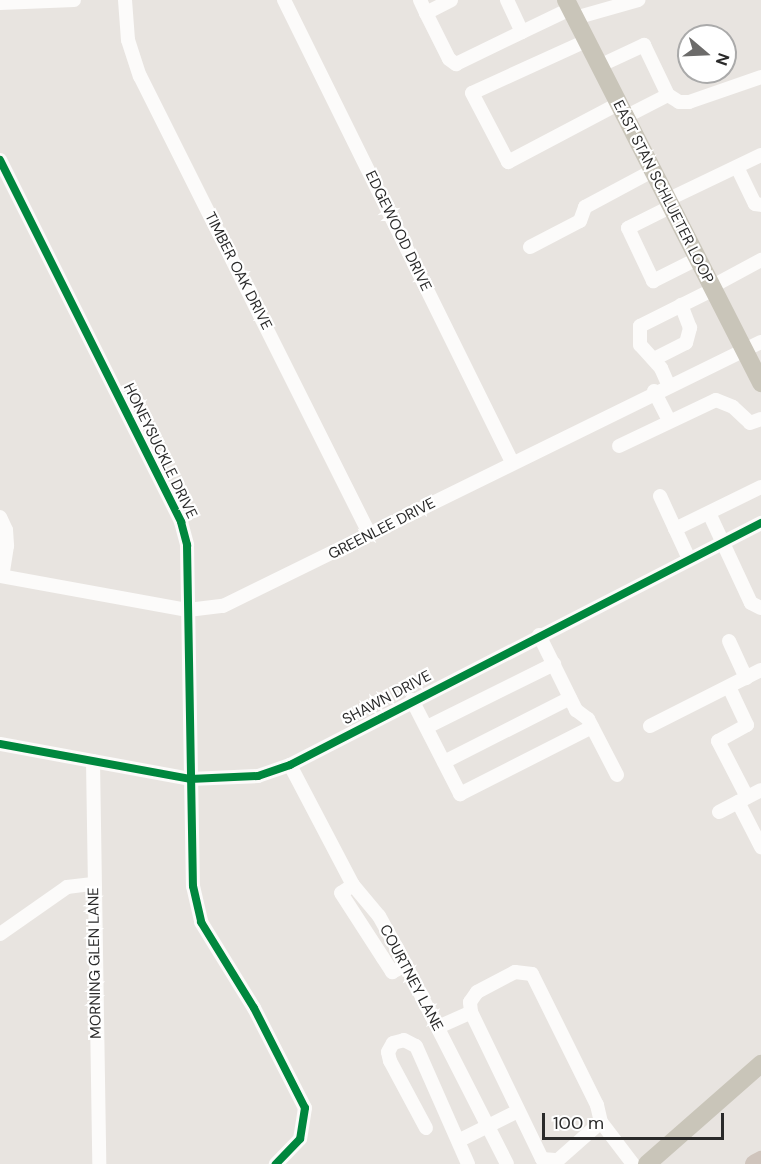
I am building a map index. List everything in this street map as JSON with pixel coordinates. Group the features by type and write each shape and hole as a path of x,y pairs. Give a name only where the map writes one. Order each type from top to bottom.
{"main road":[{"name":"EAST STAN SCHLUETER LOOP","path":"570,9 741,348 761,383"},
{"path":"647,1164 761,1064"}],"street":[{"path":"0,3 74,0"},
{"name":"TIMBER OAK DRIVE","path":"125,0 129,40 140,76 370,535"},
{"name":"EDGEWOOD DRIVE","path":"284,0 512,462"},
{"path":"451,0 423,7 449,59 456,64 570,9 638,0"},
{"path":"507,0 522,32"},
{"path":"586,41 472,93 508,162 621,110 668,95"},
{"path":"599,66 644,45 668,95 679,102 689,102 761,77"},
{"path":"697,259 653,281 628,228 668,203 761,155"},
{"name":"HONEYSUCKLE DRIVE","path":"0,160 181,522 187,545 192,886 201,922 254,1008 305,1108 300,1140 276,1164"},
{"path":"737,166 755,204 761,205"},
{"path":"530,247 579,221 585,207 652,171"},
{"path":"668,384 654,359 640,345 640,326 761,260"},
{"path":"654,359 686,343 690,328 681,305"},
{"name":"GREENLEE DRIVE","path":"1,576 188,610 223,606 370,535 741,348 761,342"},
{"path":"654,391 669,421"},
{"path":"619,446 716,400 733,407 750,423 761,419"},
{"path":"675,529 761,487"},
{"path":"660,496 689,559"},
{"path":"709,513 751,603 761,608"},
{"path":"0,517 6,530 7,546 1,576"},
{"name":"SHAWN DRIVE","path":"0,744 190,779 258,776 290,765 412,700 761,523"},
{"path":"539,635 570,698 592,727 617,775"},
{"path":"729,641 747,678"},
{"path":"427,728 554,664"},
{"path":"650,726 761,670"},
{"path":"729,687 747,725 718,741 758,833"},
{"path":"444,762 570,698"},
{"path":"412,700 460,794 592,727"},
{"name":"MORNING GLEN LANE","path":"93,761 93,884 99,1164"},
{"name":"COURTNEY LANE","path":"290,765 353,885 379,916 406,965 507,1164"},
{"path":"719,812 761,790"},
{"path":"0,934 67,887 93,884"},
{"path":"353,885 341,893 392,972 406,965"},
{"path":"602,1123 558,1160 551,1162 542,1159 471,1012 470,1002 477,992 515,972 532,974 597,1105 602,1123 633,1164"},
{"path":"438,1027 471,1012"},
{"path":"426,1128 390,1061 388,1052 393,1043 404,1040 416,1046 460,1140 468,1164"},
{"path":"460,1140 518,1111"}],"cycle path":[{"path":"0,160 181,522 187,545 193,886 201,922 254,1008 305,1108 300,1139 276,1164"},
{"path":"0,744 190,779 258,776 290,765 761,523"}]}
